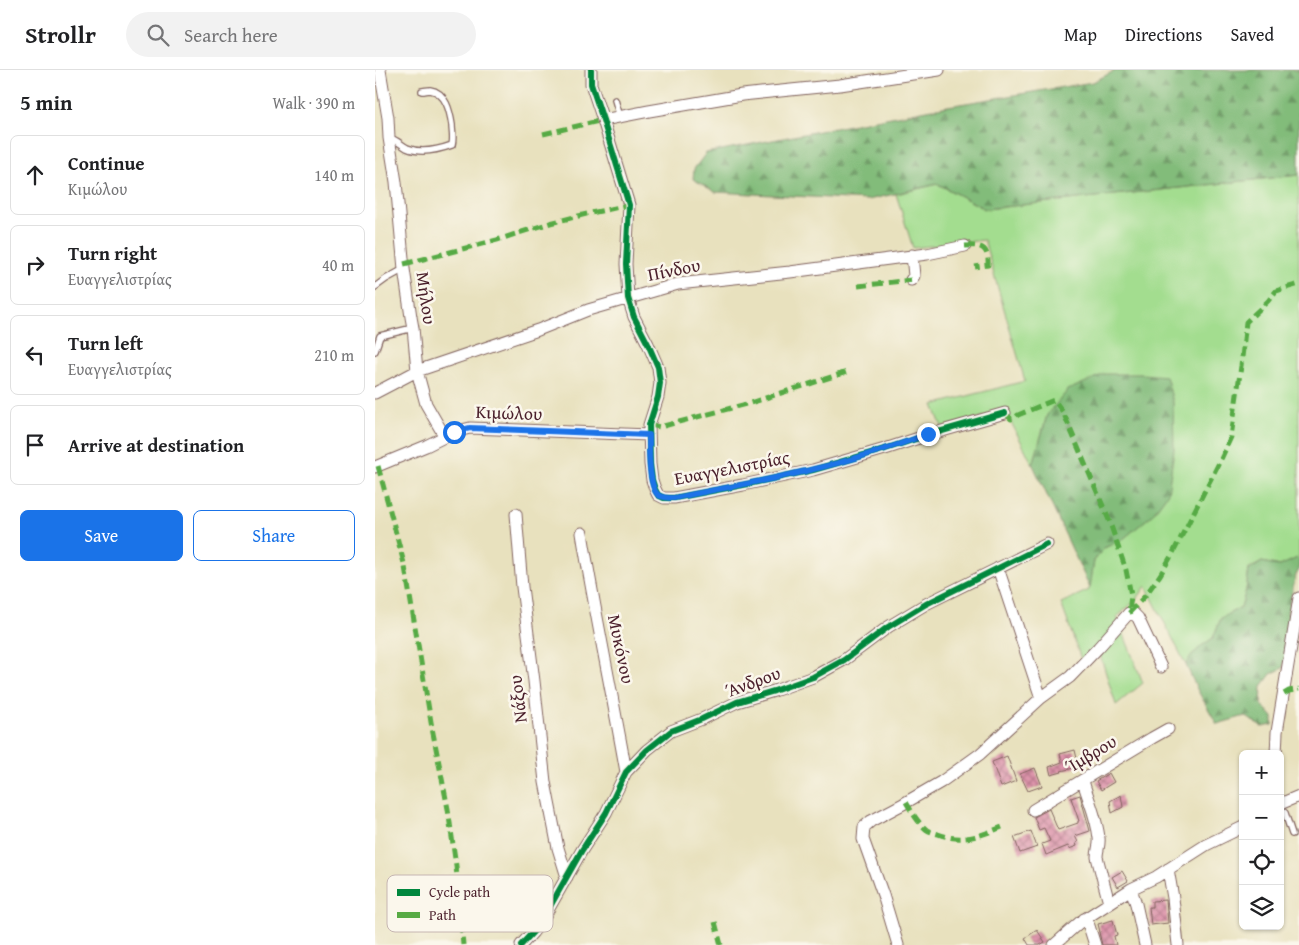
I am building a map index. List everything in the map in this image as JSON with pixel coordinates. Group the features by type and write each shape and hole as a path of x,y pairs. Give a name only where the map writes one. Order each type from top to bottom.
{"street":[{"name":"Ευαγγελιστρίας","path":"591,70 591,84 629,205 626,264 628,298 634,317 658,367 660,383 658,397 649,425 652,480 658,495 664,498 674,498 813,470 885,450 928,434 1005,413"},
{"path":"603,120 743,95 939,70"},
{"name":"Μήλου","path":"379,77 388,118 417,371 426,404 445,436"},
{"name":"Πίνδου","path":"375,393 417,371 538,330 588,310 678,284 927,254 965,246"},
{"path":"911,280 914,276 912,255"},
{"name":"Κιμώλου","path":"375,467 427,446 454,432 470,428 649,435"},
{"name":"Νάξου","path":"516,514 522,587 545,782 558,848 567,877"},
{"name":"Μυκόνου","path":"582,534 593,604 612,692 626,772"},
{"name":"Άνδρου","path":"553,901 605,813 626,772 647,750 671,731 737,702 813,677 844,660 888,627 926,604 1047,544"},
{"path":"997,568 1041,698"},
{"path":"1276,750 1277,732 1298,618 1299,598"},
{"path":"898,945 863,839 864,827 871,820 941,782 980,754 1041,698 1069,677 1129,613 1133,612 1137,615 1161,667"},
{"name":"Ίμβρου","path":"1033,810 1168,729"},
{"path":"1083,780 1098,828 1100,842 1097,857 1109,903"},
{"path":"1284,802 1299,796"},
{"path":"1059,943 1084,919 1131,889 1156,877 1206,845 1239,829"},
{"path":"1168,869 1178,945"},
{"path":"1131,889 1145,945"},
{"path":"1084,919 1089,926 1095,945"},
{"name":"Άνδρου","path":"521,945 533,932"}],"lane":[{"path":"389,138 396,140 411,150 433,151 451,145 454,138 451,116 446,102 438,94 430,90 422,91"},
{"path":"615,100 619,117"},
{"path":"375,287 404,269"},
{"path":"375,351 380,336 413,328"},
{"path":"1284,812 1292,834"}],"green space":[{"path":"1116,70 1299,70 1299,175 985,209 938,184 868,200 715,192 693,179 694,169 706,153 948,106 1093,82"},
{"path":"1299,175 1299,560 1296,559 1280,566 1262,562 1249,569 1241,607 1221,618 1213,638 1200,647 1186,665 1146,586 1137,599 1117,617 1143,683 1116,705 1097,645 1082,662 1061,603 1089,590 1094,561 1104,548 1122,540 1047,415 1033,465 1007,411 942,427 933,405 1025,381 984,240 913,248 896,194 938,184 985,209"},
{"path":"1104,374 1166,376 1173,402 1174,449 1168,493 1152,515 1122,540 1104,548 1094,561 1090,588 1033,465 1047,415 1068,390"},
{"path":"1297,558 1299,560 1299,570 1296,575 1287,614 1293,618 1283,668 1271,674 1262,686 1261,704 1273,717 1273,725 1262,727 1245,716 1217,724 1186,665 1200,647 1213,638 1221,618 1241,607 1249,570 1262,562 1280,566"}],"building":[{"path":"1075,750 1078,767 1051,775 1049,767 1062,762 1060,754"},
{"path":"1007,756 1016,781 1001,787 992,762"},
{"path":"1035,768 1042,786 1028,791 1020,774"},
{"path":"1109,773 1114,782 1101,790 1096,781"},
{"path":"1080,795 1090,831 1075,836 1078,842 1076,843 1077,846 1069,849 1068,846 1046,855 1042,844 1050,841 1044,828 1039,830 1034,817 1049,809 1058,830 1078,823 1079,821 1071,798"},
{"path":"1121,795 1123,807 1112,813 1110,801"},
{"path":"1031,831 1037,847 1020,853 1014,837"},
{"path":"1122,871 1128,881 1118,887 1112,877"},
{"path":"1166,900 1168,923 1151,925 1149,907 1152,907 1152,901"},
{"path":"1113,920 1117,935 1114,936 1116,945 1102,945 1098,924"},
{"path":"1037,930 1045,942 1040,945 1029,945 1025,938"}],"marked path":[{"path":"543,134 603,120"},
{"path":"404,264 497,240 550,223 629,205"},
{"path":"965,246 983,248 987,254 988,265 975,267"},
{"path":"858,286 911,280"},
{"path":"1129,613 1145,596 1173,553 1231,437 1246,322 1276,291 1299,284"},
{"path":"649,425 660,427 750,403 847,372"},
{"path":"1005,413 1011,419 1015,418 1054,400 1063,412 1109,520 1126,570 1131,595 1129,613"},
{"path":"378,466 405,567 432,728 448,809 457,875"},
{"path":"1284,694 1299,689"},
{"path":"906,802 918,821 927,830 947,837 971,837 1002,827"},
{"path":"715,922 721,945"},
{"path":"462,932 463,945"}],"cycle path":[{"path":"591,70 591,84 629,205 626,264 628,298 634,317 658,367 660,383 658,397 649,425 652,480 658,495 664,498 674,498 813,470 1005,413"},
{"path":"553,901 606,813 626,772 647,750 671,731 737,702 813,677 844,660 888,627 926,604 1047,544"},
{"path":"521,945 533,932"}],"route":[{"path":"454,432 470,428 649,435 652,480 658,495 664,498 674,498 813,470 885,450 928,434"}]}
